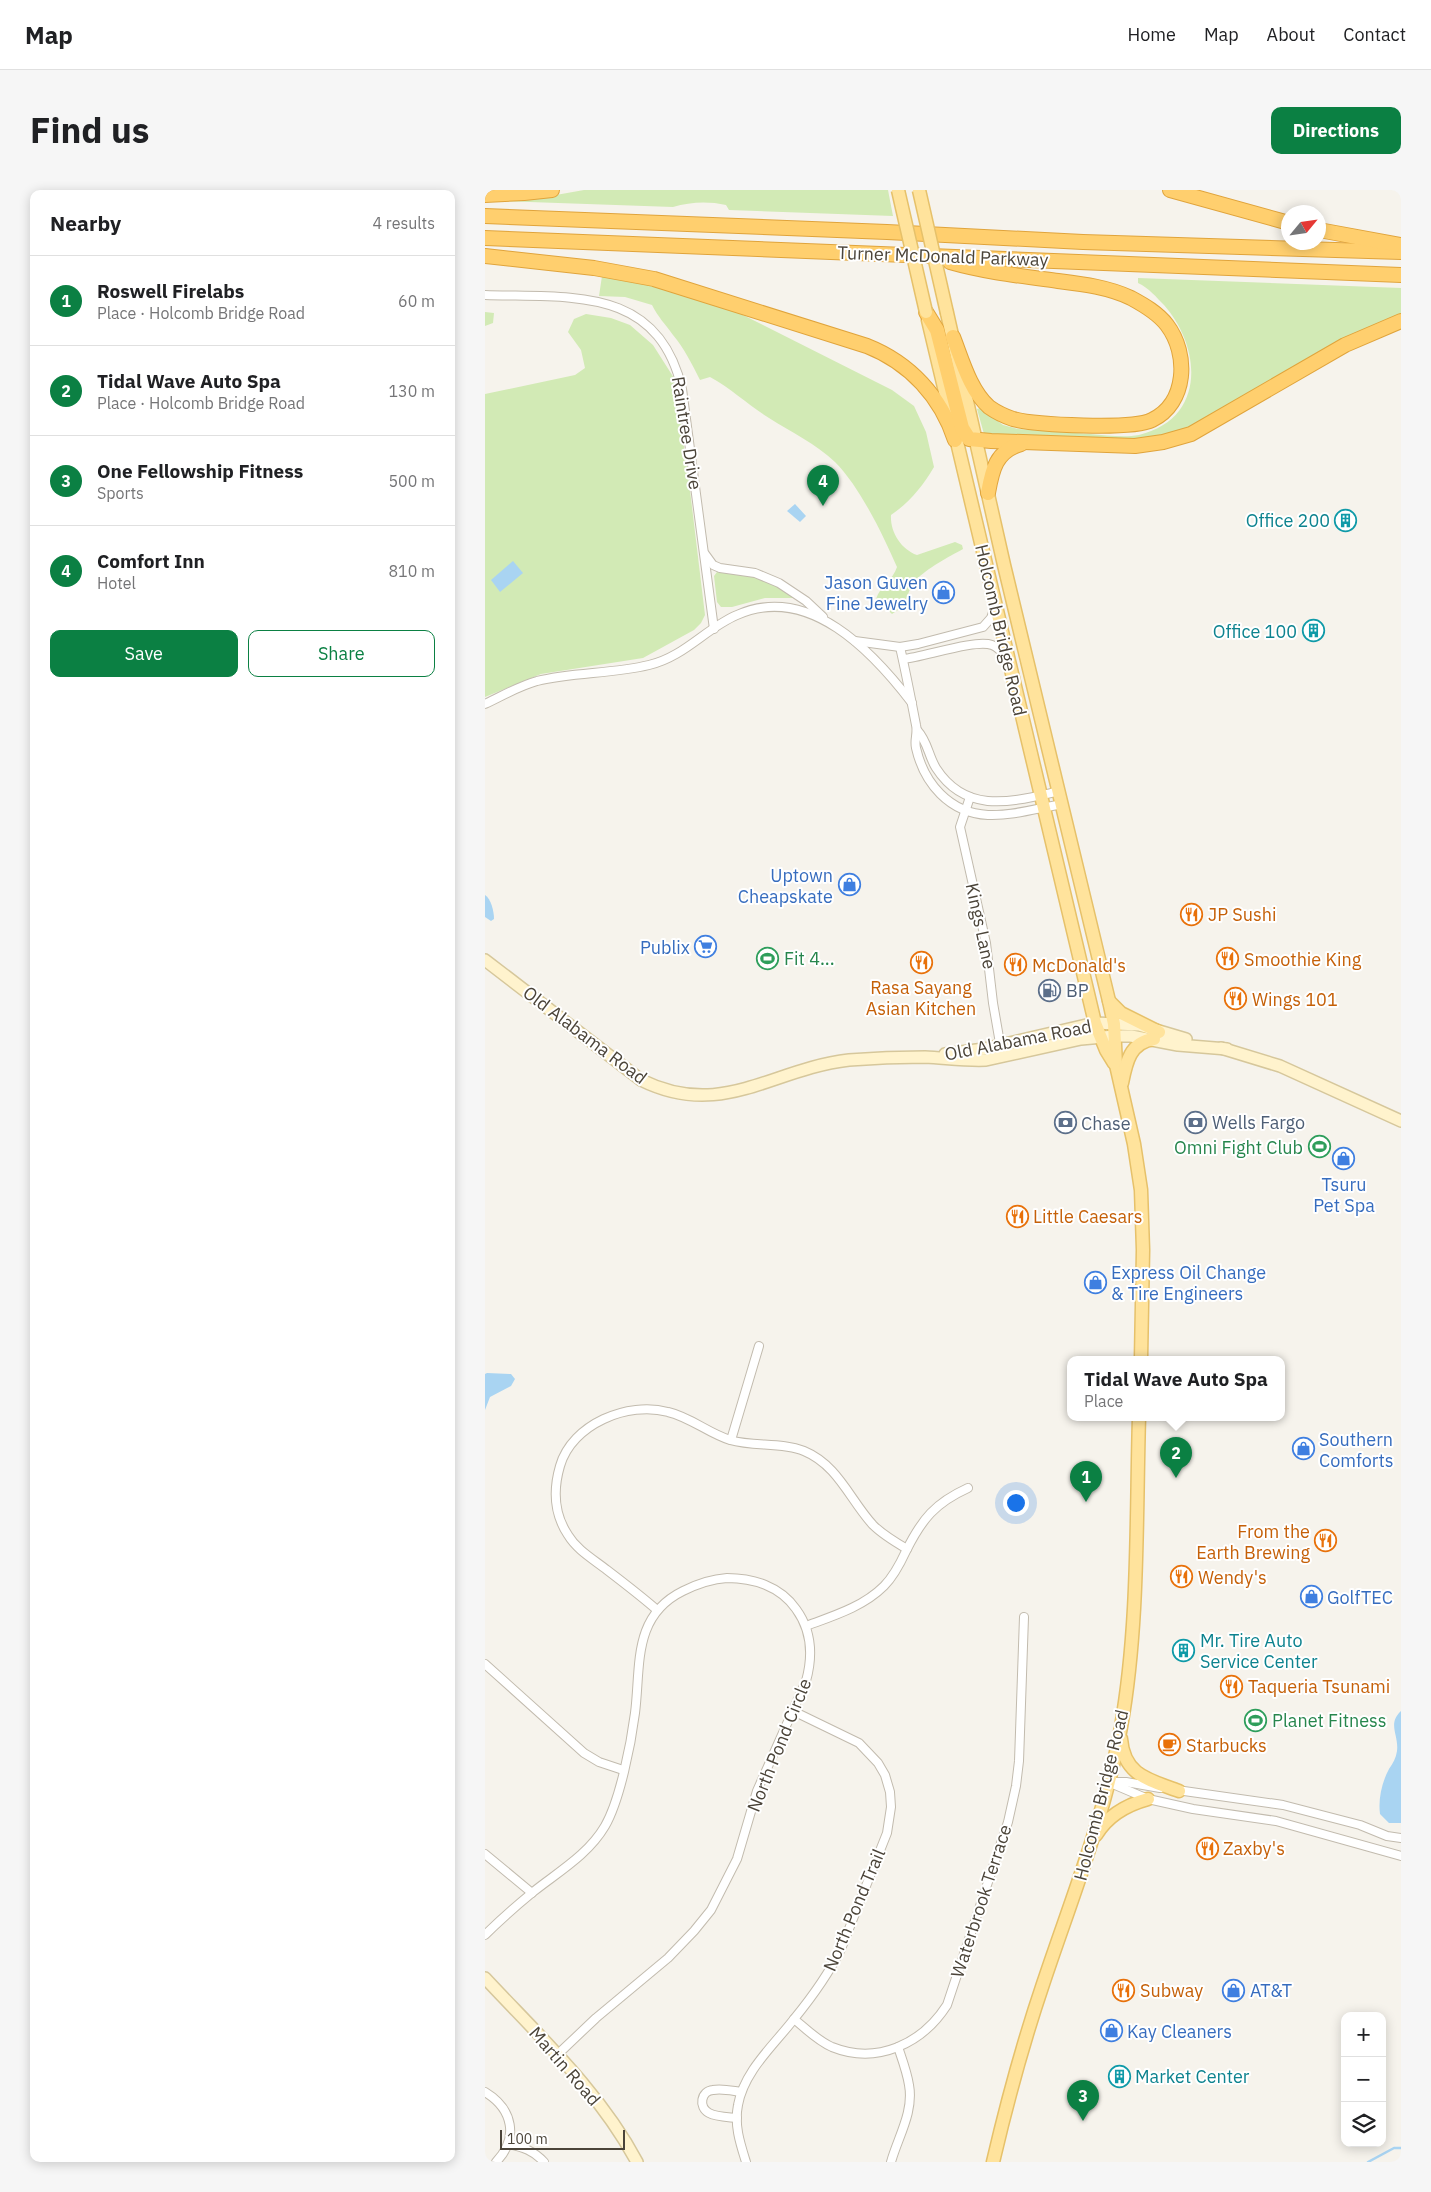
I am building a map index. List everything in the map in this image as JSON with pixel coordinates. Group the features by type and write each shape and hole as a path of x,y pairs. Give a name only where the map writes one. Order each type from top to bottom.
{"highway":[{"path":"485,194 517,194 552,190"},
{"path":"1170,190 1281,221"},
{"name":"Turner McDonald Parkway","path":"485,216 1083,242 1401,252"},
{"path":"1326,231 1401,245"},
{"name":"Turner McDonald Parkway","path":"485,238 1401,275"},
{"path":"927,255 989,271 1101,288 1132,299 1153,311 1171,330 1180,355 1181,382 1177,394 1166,410 1151,420 1139,424 1098,425 1015,420 997,412 980,397 953,337"},
{"path":"485,256 593,268 654,280 867,346 893,358 922,383 941,409 955,440"},
{"path":"926,312 937,330 963,431 967,438 976,440 1135,446 1163,442 1191,434 1345,344 1401,321"},
{"path":"988,493 993,468 998,458 1010,448 1032,442"}],"main road":[{"name":"Holcomb Bridge Road","path":"898,190 955,440 1095,1023 1100,1037 1116,1065"},
{"name":"Holcomb Bridge Road","path":"919,190 1011,597 1060,791 1109,1001 1114,1030 1116,1065 1134,1144 1142,1205 1141,1356"},
{"path":"1109,1001 1121,1013 1157,1036"},
{"path":"1121,1086 1133,1049 1157,1036"},
{"name":"Holcomb Bridge Road","path":"993,2162 1025,2042 1091,1843 1121,1729 1129,1671 1132,1627 1139,1421"},
{"path":"1121,1729 1122,1752 1140,1777 1179,1790"},
{"path":"1091,1843 1101,1826 1115,1813 1130,1804 1148,1799"}],"street":[{"name":"Raintree Drive","path":"485,295 570,298 602,302 631,313 656,335 673,360 682,389 714,629"},
{"path":"704,552 713,565 755,574 779,583 806,602 832,625 855,641 891,676 912,703"},
{"path":"485,704 535,682 650,665 681,652 737,615 761,608 775,607 797,610 832,625"},
{"path":"855,641 900,647 976,630 987,624 995,607"},
{"path":"903,659 986,643 1000,649 1008,660"},
{"path":"900,647 917,730 915,745 925,775 941,796 964,811 975,814 1001,815 1042,801 1060,791"},
{"path":"917,730 925,739 936,767 943,776 970,797 981,801 1042,801 1063,804"},
{"name":"Kings Lane","path":"970,797 960,828 986,943 993,1004 1003,1058"},
{"name":"Old Alabama Road","path":"485,960 626,1070 641,1080 671,1092 687,1095 718,1095 749,1088 833,1062 926,1057 969,1061 1003,1058 1081,1039 1100,1037 1114,1030"},
{"name":"Old Alabama Road","path":"926,1057 1000,1045 1040,1034 1095,1023 1114,1030 1157,1036 1178,1045 1227,1049 1281,1066 1401,1121"},
{"path":"731,1440 759,1346"},
{"path":"657,1610 582,1551 567,1534 559,1518 555,1499 555,1480 561,1462 572,1444 588,1429 617,1414 637,1409 654,1409 670,1412 708,1432 731,1440 791,1448 815,1457 835,1474 874,1526 907,1549"},
{"path":"806,1626 856,1606 874,1595 892,1576 923,1520 946,1498 968,1488"},
{"name":"North Pond Circle","path":"485,1935 532,1893 583,1854 597,1838 613,1808 635,1712 641,1644 649,1622 657,1610 673,1596 694,1586 723,1578 743,1578 764,1583 781,1593 796,1608 806,1626 811,1646 810,1666 806,1681 757,1791 737,1859 711,1910 694,1931 668,1958 596,2018 557,2055"},
{"name":"Waterbrook Terrace","path":"794,2019 820,2040 843,2050 868,2053 898,2047 928,2030 947,2005 1008,1822 1019,1761 1024,1617"},
{"path":"485,1664 584,1753 599,1762 623,1770"},
{"name":"North Pond Trail","path":"746,2162 739,2138 737,2118 741,2092 753,2070 821,1984 841,1949 887,1833 891,1807 890,1792 885,1775 868,1750 850,1737 793,1711"},
{"path":"1108,1782 1126,1782 1283,1805 1360,1825 1387,1836 1401,1838"},
{"path":"1108,1782 1148,1799 1193,1809 1276,1821 1401,1856"},
{"path":"485,1854 532,1893"},
{"name":"Martin Road","path":"485,1978 598,2102 637,2162"},
{"path":"891,2162 909,2105 909,2084 898,2047"},
{"path":"737,2118 708,2113 703,2107 702,2099 706,2092 713,2090 741,2092"},
{"path":"485,2092 506,2113 511,2128 509,2144 497,2162"},
{"path":"509,2144 525,2147 538,2155 544,2162"}],"green space":[{"path":"584,190 888,190 893,216 729,210 726,205 706,203 692,203 673,207 502,201 539,198"},
{"path":"602,276 659,286 735,311 892,390 914,406 926,432 934,467 915,494 891,515 892,528 901,544 917,555 955,542 962,545 963,549 920,576 913,584 905,602 892,614 876,599 880,590 893,576 897,567 870,512 844,472 820,449 761,413 718,382 710,377 700,380 677,340 652,305 625,297 599,296"},
{"path":"1138,278 1401,288 1401,317 1198,428 1144,441 984,434 977,409 980,408 1003,425 1018,429 1121,436 1139,435 1161,427 1177,414 1186,398 1191,380 1186,341 1177,322 1149,290 1138,283"},
{"path":"485,312 494,313 493,323 485,326"},
{"path":"586,314 611,318 630,325 653,345 674,378 705,615 701,623 694,630 643,658 541,674 485,697 485,394 575,375 585,368 581,350 568,332 574,319"},
{"path":"725,571 761,579 786,591 794,596 794,598 765,598 732,607 721,607 717,602 714,576 717,572"}],"water":[{"path":"795,504 806,516 800,522 787,511"},
{"path":"513,561 523,573 500,592 491,580"},
{"path":"485,895 493,909 494,919 491,921 485,917"},
{"path":"485,1374 511,1374 515,1379 511,1386 490,1397 485,1410"},
{"path":"1401,1711 1401,1823 1389,1823 1380,1814 1380,1797 1384,1779 1397,1754 1394,1725"}],"waterway":[{"path":"1368,2162 1394,2148 1401,2148"}],"place":[{"name":"Comfort Inn","path":"823,506"},
{"name":"Office 200","path":"1346,520"},
{"name":"Jason Guven Fine Jewelry","path":"944,592"},
{"name":"Office 100","path":"1313,631"},
{"name":"Uptown Cheapskate","path":"849,885"},
{"name":"JP Sushi","path":"1192,914"},
{"name":"Publix","path":"706,947"},
{"name":"Fit 4...","path":"768,958"},
{"name":"Smoothie King","path":"1228,959"},
{"name":"Rasa Sayang Asian Kitchen","path":"921,962"},
{"name":"McDonald's","path":"1016,965"},
{"name":"BP","path":"1050,990"},
{"name":"Wings 101","path":"1236,999"},
{"name":"Wells Fargo","path":"1196,1122"},
{"name":"Chase","path":"1065,1123"},
{"name":"Omni Fight Club","path":"1319,1147"},
{"name":"Tsuru Pet Spa","path":"1344,1159"},
{"name":"Little Caesars","path":"1017,1216"},
{"name":"Express Oil Change & Tire Engineers","path":"1095,1282"},
{"name":"Southern Comforts","path":"1303,1449"},
{"name":"Tidal Wave Auto Spa","path":"1176,1478"},
{"name":"Roswell Firelabs","path":"1086,1502"},
{"name":"From the Earth Brewing","path":"1326,1541"},
{"name":"Wendy's","path":"1182,1577"},
{"name":"GolfTEC","path":"1311,1597"},
{"name":"Mr. Tire Auto Service Center","path":"1184,1650"},
{"name":"Taqueria Tsunami","path":"1232,1686"},
{"name":"Planet Fitness","path":"1256,1720"},
{"name":"Starbucks","path":"1170,1745"},
{"name":"Zaxby's","path":"1207,1848"},
{"name":"Subway","path":"1124,1990"},
{"name":"AT&T","path":"1234,1990"},
{"name":"Kay Cleaners","path":"1111,2031"},
{"name":"Market Center","path":"1119,2076"},
{"name":"One Fellowship Fitness","path":"1083,2121"}]}
